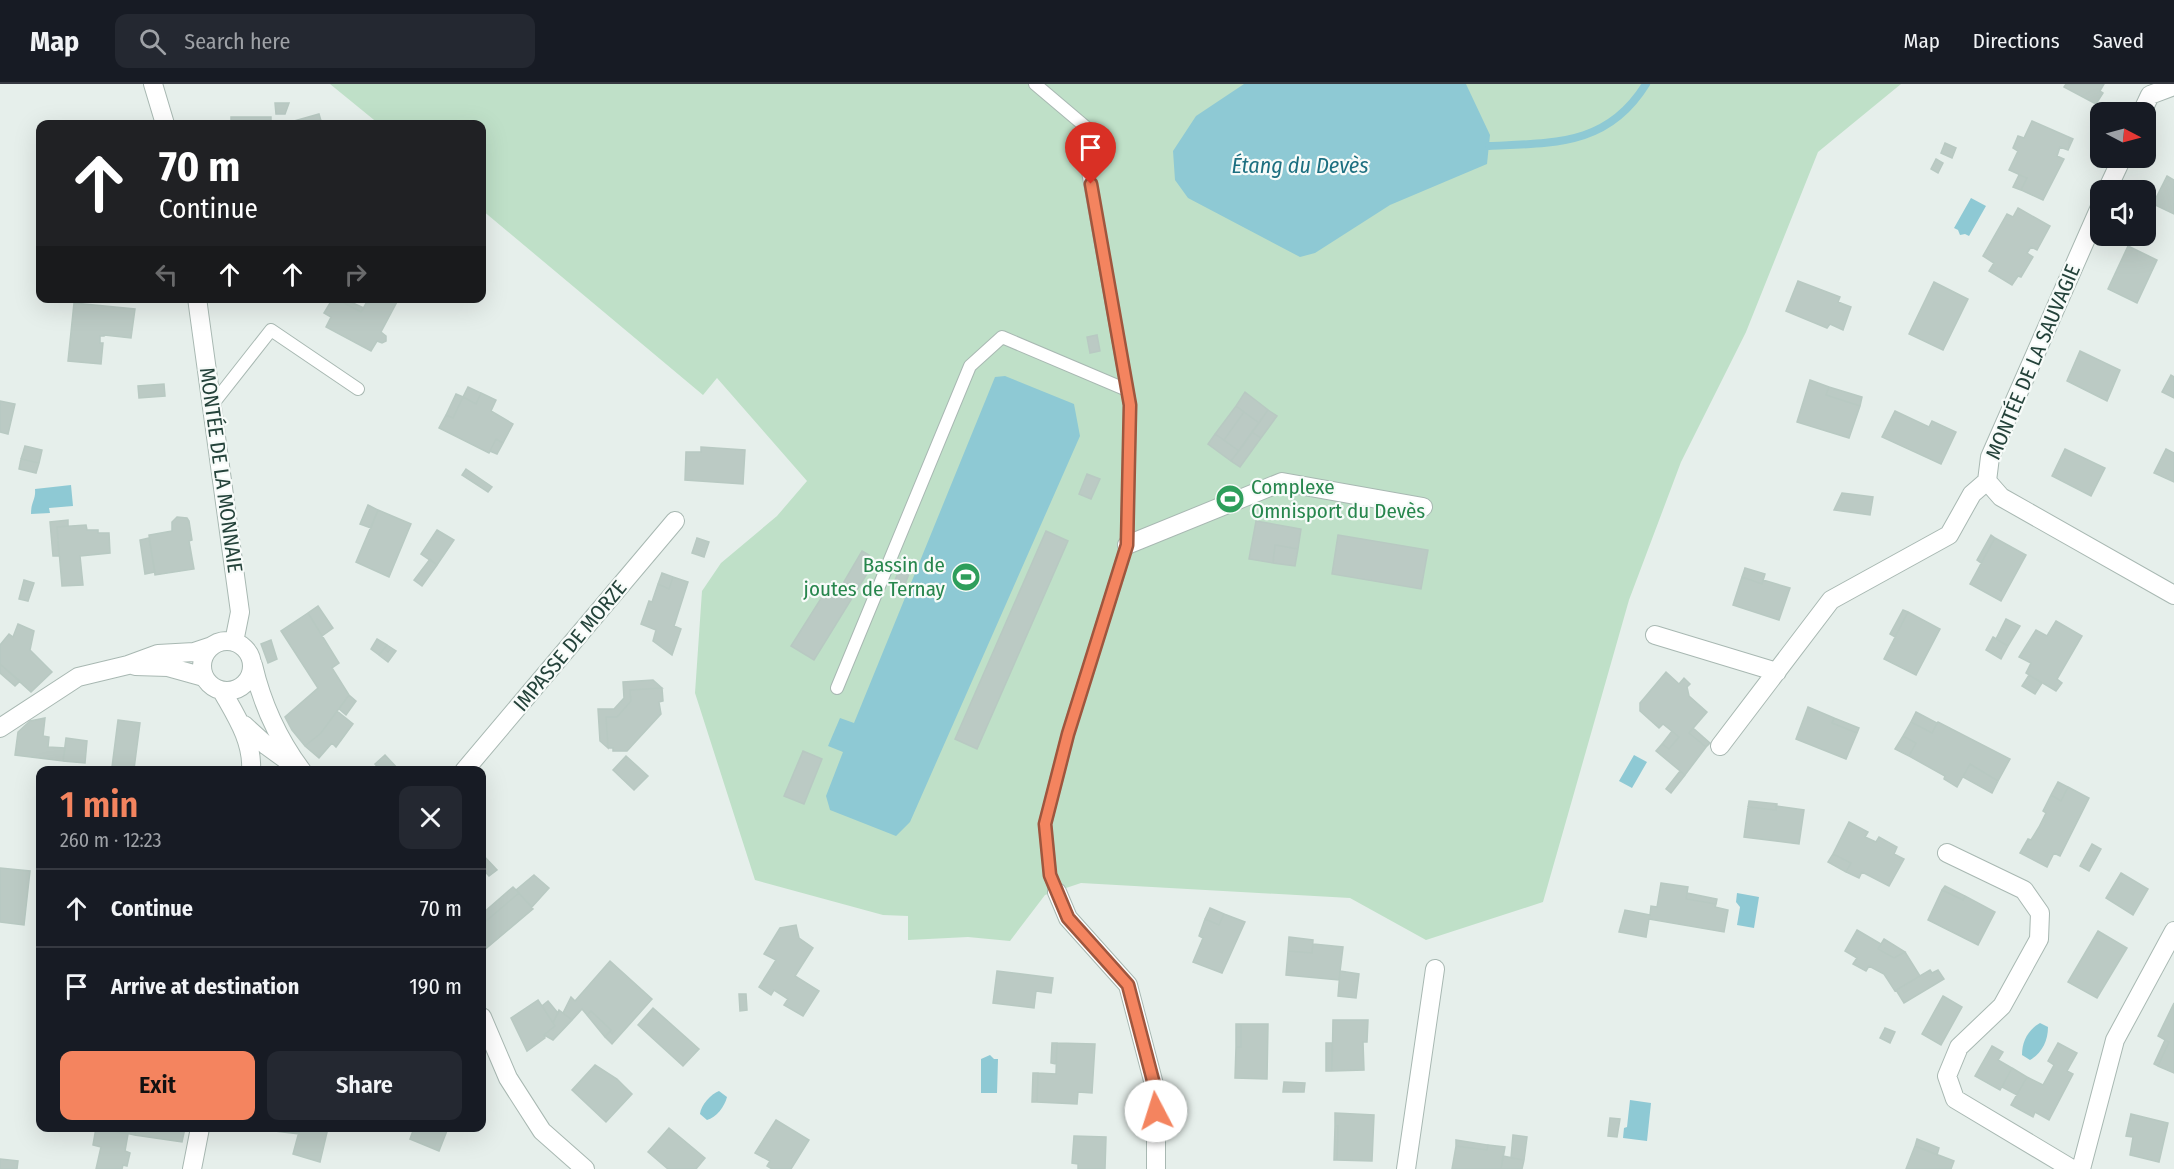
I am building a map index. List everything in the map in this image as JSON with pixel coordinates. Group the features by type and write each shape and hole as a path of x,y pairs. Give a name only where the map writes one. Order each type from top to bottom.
{"street":[{"path":"153,84 164,120"},
{"path":"2147,102 2150,95 2174,87"},
{"name":"MONTÉE DE LA SAUVAGIE","path":"2090,230 1990,458 1987,481 2001,497 2174,595"},
{"name":"MONTÉE DE LA MONNAIE","path":"198,303 240,612 234,642"},
{"path":"1720,746 1831,600 1949,535 1972,494 1987,481"},
{"path":"1127,545 1281,482 1423,507"},
{"name":"IMPASSE DE MORZE","path":"468,766 675,521"},
{"path":"1655,634 1777,672"},
{"path":"0,728 78,677 128,665 158,654 194,652 226,640 247,650 253,664 259,692 280,747"},
{"path":"212,646 203,657 204,677 211,686 222,691 237,690 244,685 249,679 253,664"},
{"path":"128,665 168,667 204,677"},
{"path":"222,691 248,740 252,766"},
{"path":"239,721 280,747 297,766"},
{"path":"265,766 280,747"},
{"path":"1947,853 2024,890 2040,913 2039,939 2002,1006 1959,1047 1947,1076 1955,1099 2072,1169"},
{"path":"1057,892 1068,918 1128,985 1156,1092 1156,1169"},
{"path":"2081,1169 2115,1040 2174,930"},
{"path":"1406,1169 1435,969"},
{"path":"486,1026 508,1077 542,1131 585,1169"},
{"path":"192,1169 199,1132"}],"lane":[{"path":"1035,84 1087,128 1087,166 1130,405 1127,545 1068,734 1045,824 1050,875 1057,892"},
{"path":"212,405 271,330 358,389"},
{"path":"837,688 970,366 1002,338 1127,390"}],"green space":[{"name":"Complexe Omnisport du Devès","path":"330,84 1901,84 1818,152 1746,332 1681,462 1629,600 1543,902 1426,940 1350,898 1081,883 1045,895 1010,941 968,937 908,940 908,916 883,915 755,880 695,693 702,591 721,563 777,516 807,481 717,378 703,395 486,213 486,120 374,120"}],"water":[{"name":"Étang du Devès","path":"1244,84 1466,84 1490,135 1487,164 1390,205 1315,253 1300,257 1188,198 1175,180 1173,151 1196,116"},
{"path":"1971,198 1986,206 1969,236 1960,235 1954,228"},
{"name":"Bassin de joutes de Ternay","path":"1005,376 1074,404 1080,436 910,822 896,836 830,810 826,796 843,752 828,746 840,718 854,723 995,377"},
{"path":"71,485 73,506 49,508 50,513 31,514 35,489"},
{"path":"1634,755 1647,762 1632,788 1619,781"},
{"path":"1737,893 1759,897 1754,928 1737,925 1740,907 1736,902"},
{"path":"2040,1023 2048,1027 2047,1037 2044,1046 2030,1060 2022,1055 2023,1045 2026,1036"},
{"path":"990,1055 998,1059 997,1093 981,1093 981,1059"},
{"path":"719,1091 727,1097 726,1100 717,1114 707,1120 700,1114 702,1107"},
{"path":"1630,1100 1651,1103 1647,1141 1623,1138 1624,1128 1627,1127"}],"building":[{"path":"2066,84 2104,84 2100,91 2103,93 2097,102 2092,102 2064,87"},
{"path":"275,103 289,103 285,114 276,114"},
{"path":"319,114 321,120 298,120"},
{"path":"231,117 271,117 271,120 231,120"},
{"path":"2032,121 2073,139 2068,150 2060,147 2057,156 2064,159 2043,200 2021,190 2027,178 2009,170 2018,151 2013,148 2018,136 2024,138"},
{"path":"1945,143 1956,148 1952,158 1941,153"},
{"path":"1936,159 1943,163 1938,173 1931,169"},
{"path":"2019,175 2027,178 2021,190 2013,187"},
{"path":"2167,176 2174,180 2174,214 2156,205 2156,198"},
{"path":"2018,208 2050,226 2037,250 2031,247 2027,253 2033,257 2021,277 2018,276 2012,285 1989,271 1994,263 1983,256 2007,214 2013,217"},
{"path":"2128,246 2157,260 2137,303 2108,289"},
{"path":"1798,281 1840,297 1838,302 1851,307 1843,330 1830,324 1827,328 1786,311"},
{"path":"1934,282 1968,299 1943,350 1909,334"},
{"path":"74,303 135,309 131,338 100,336 100,343 103,343 101,364 68,361"},
{"path":"330,303 344,303 361,312 366,303 396,303 381,332 386,336 386,341 382,343 377,341 371,351 326,327 331,317 324,313"},
{"path":"344,303 353,303 364,308 361,312"},
{"path":"1097,335 1100,351 1090,353 1087,337"},
{"path":"2080,351 2120,370 2107,401 2067,381"},
{"path":"2171,375 2174,377 2174,398 2162,392"},
{"path":"1810,380 1829,387 1826,395 1860,406 1849,438 1797,422"},
{"path":"164,384 165,396 139,398 138,386"},
{"path":"468,387 481,393 476,404 463,397"},
{"path":"1829,387 1862,397 1860,406 1826,395"},
{"path":"1245,392 1268,410 1259,423 1236,406"},
{"path":"481,393 496,400 491,411 513,424 503,443 496,439 489,453 439,428 446,415 453,418 463,397 476,404"},
{"path":"456,394 463,397 453,418 446,415"},
{"path":"0,401 15,404 8,434 0,432"},
{"path":"1236,406 1244,412 1224,440 1215,434"},
{"path":"1268,410 1277,416 1261,438 1252,432"},
{"path":"1895,411 1929,427 1932,421 1956,432 1941,464 1882,437"},
{"path":"1244,412 1259,423 1239,451 1224,440"},
{"path":"1252,432 1261,438 1240,467 1231,461"},
{"path":"1215,434 1239,451 1231,461 1208,444"},
{"path":"496,439 503,443 497,454 490,451"},
{"path":"25,446 42,450 39,463 21,459"},
{"path":"701,447 745,450 743,484 685,480 686,452 701,452"},
{"path":"2065,449 2105,468 2091,496 2052,476"},
{"path":"2166,449 2174,453 2174,482 2154,473"},
{"path":"21,459 39,463 36,473 19,469"},
{"path":"466,469 492,487 488,492 462,475"},
{"path":"1087,474 1100,479 1091,499 1079,494"},
{"path":"1842,493 1873,497 1870,515 1834,510"},
{"path":"368,505 378,510 371,528 360,524"},
{"path":"378,510 411,524 389,577 356,562"},
{"path":"177,517 187,518 189,521 192,540 189,541 194,569 155,575 149,535 172,531 172,522"},
{"path":"68,520 68,526 57,527 59,556 53,556 50,522"},
{"path":"1256,521 1301,529 1298,549 1275,545 1273,563 1249,559"},
{"path":"86,525 87,530 109,533 110,553 80,556 83,585 62,586 57,527"},
{"path":"437,530 454,540 437,565 421,554"},
{"path":"1046,531 1068,541 977,749 955,739"},
{"path":"1338,535 1428,550 1421,589 1332,574"},
{"path":"1991,535 1995,538 1981,563 1977,560"},
{"path":"149,538 155,572 145,574 140,540"},
{"path":"697,538 709,542 704,557 692,553"},
{"path":"1995,538 2026,555 2001,601 1970,584"},
{"path":"1275,545 1298,549 1295,566 1273,563"},
{"path":"862,551 869,555 866,560 873,564 814,660 791,646 832,581 841,587"},
{"path":"904,557 914,561 902,592 892,588"},
{"path":"430,559 437,565 422,586 414,580"},
{"path":"1745,568 1765,574 1762,584 1742,577"},
{"path":"662,573 673,577 669,589 658,584"},
{"path":"673,577 688,582 674,626 681,629 672,655 653,641 656,630 641,624 658,584 669,589"},
{"path":"1742,577 1762,584 1763,580 1790,588 1779,620 1733,605"},
{"path":"24,580 34,583 28,601 19,599"},
{"path":"318,606 333,628 322,636 308,613"},
{"path":"1903,610 1908,612 1895,637 1890,634"},
{"path":"1908,612 1940,629 1916,675 1884,659"},
{"path":"308,613 339,663 332,668 349,695 321,733 305,746 285,717 318,688 281,631"},
{"path":"2006,619 2020,626 2008,646 1996,639"},
{"path":"2056,621 2082,636 2057,679 2062,683 2056,691 2026,673 2031,663 2019,657 2036,630 2047,636"},
{"path":"18,624 34,631 30,650 52,672 31,692 0,664 0,645 9,634 13,637"},
{"path":"1993,637 2008,646 2001,659 1986,650"},
{"path":"377,639 387,645 379,655 371,649"},
{"path":"271,640 277,659 268,663 261,644"},
{"path":"387,645 396,651 388,662 379,655"},
{"path":"0,664 20,681 15,686 0,673"},
{"path":"1666,672 1679,684 1684,678 1690,684 1687,687 1689,696 1707,712 1689,733 1706,747 1685,775 1656,751 1662,744 1669,749 1679,737 1663,724 1659,728 1640,711 1640,703"},
{"path":"2029,675 2042,683 2035,694 2022,686"},
{"path":"653,680 662,688 630,690 631,701 617,717 606,717 608,748 600,741 598,709 614,709 624,698 623,682"},
{"path":"662,688 663,701 659,702 661,714 627,751 613,751 613,748 608,748 606,717 617,717 631,701 630,690"},
{"path":"349,695 356,701 346,715 339,709"},
{"path":"1808,707 1834,718 1832,723 1857,733 1846,759 1796,739"},
{"path":"337,711 353,724 336,747 332,743 319,758 305,746 321,733"},
{"path":"1916,712 1937,723 1932,733 1911,722"},
{"path":"45,718 43,736 49,737 48,747 65,748 63,761 15,755 18,732 30,721"},
{"path":"1834,718 1859,728 1857,733 1832,723"},
{"path":"118,720 140,723 134,766 112,766"},
{"path":"1911,722 1932,733 1938,722 2010,759 1998,781 1970,764 1957,787 1944,779 1945,776 1909,756 1916,743 1903,736"},
{"path":"1693,728 1710,743 1706,747 1689,733"},
{"path":"1672,731 1679,737 1669,749 1662,744"},
{"path":"1903,736 1916,743 1909,756 1895,749"},
{"path":"66,738 87,741 85,763 63,761"},
{"path":"803,751 822,759 804,804 784,796"},
{"path":"385,755 395,766 377,766 375,764"},
{"path":"626,756 648,776 634,790 613,770"},
{"path":"1970,764 1998,781 1992,793 1963,777"},
{"path":"1680,771 1685,775 1671,793 1666,789"},
{"path":"2058,782 2068,787 2061,801 2051,795"},
{"path":"2068,787 2089,798 2060,856 2054,853 2047,867 2020,853 2028,839 2031,840 2039,827 2046,813 2043,811 2051,795 2061,801"},
{"path":"1749,801 1777,804 1776,810 1748,807"},
{"path":"1776,806 1804,810 1799,844 1744,837 1748,807 1776,810"},
{"path":"1849,822 1868,832 1865,837 1876,842 1879,837 1897,847 1894,854 1904,859 1889,886 1862,872 1859,878 1846,872 1851,863 1833,854"},
{"path":"2092,844 2101,849 2089,871 2080,866"},
{"path":"1833,854 1851,863 1846,872 1828,862"},
{"path":"486,858 497,870 489,876 486,873"},
{"path":"0,868 30,871 24,925 0,922"},
{"path":"2121,873 2148,889 2133,915 2106,898"},
{"path":"534,875 549,888 532,907 516,890"},
{"path":"1661,883 1688,887 1686,899 1716,904 1715,907 1728,910 1724,932 1649,919 1646,937 1619,932 1625,910 1650,915 1651,906 1657,907"},
{"path":"1945,886 1965,896 1963,900 1942,890"},
{"path":"513,887 519,893 486,921 486,911"},
{"path":"1942,890 1963,900 1965,896 1995,912 1978,945 1928,920"},
{"path":"519,893 533,909 486,949 486,921"},
{"path":"1687,893 1717,899 1716,904 1686,899"},
{"path":"1210,908 1224,914 1219,925 1205,919"},
{"path":"1224,914 1245,922 1222,973 1193,962 1203,938 1199,936 1205,919 1219,925"},
{"path":"796,925 799,938 813,948 795,976 819,991 803,1016 784,1005 788,999 774,990 771,995 759,987 776,960 764,954 780,928"},
{"path":"1857,930 1881,944 1878,949 1894,958 1905,952 1920,976 1895,991 1884,974 1869,966 1866,971 1853,964 1857,958 1845,951"},
{"path":"2098,931 2127,948 2097,998 2068,982"},
{"path":"1289,937 1313,940 1312,953 1288,951"},
{"path":"1884,939 1905,952 1894,958 1878,949"},
{"path":"1313,944 1343,947 1339,980 1286,975 1288,951 1312,953"},
{"path":"610,961 652,999 612,1044 605,1037 611,1030 591,1011 587,1015 582,1009 572,1020 563,1013 571,997 575,1001"},
{"path":"1930,970 1932,973 1938,970 1944,979 1904,1003 1896,990"},
{"path":"997,971 1053,978 1051,993 1036,991 1034,1008 993,1003"},
{"path":"1340,971 1359,974 1356,998 1338,996"},
{"path":"739,994 746,994 747,1010 740,1011"},
{"path":"1943,996 1962,1007 1941,1045 1922,1034"},
{"path":"538,1000 555,1026 544,1035 545,1038 527,1051 511,1018"},
{"path":"548,1001 558,1013 553,1023 542,1006"},
{"path":"2174,1003 2174,1073 2158,1066 2169,1042 2158,1036"},
{"path":"653,1008 699,1049 683,1066 638,1025"},
{"path":"559,1010 572,1020 553,1040 544,1035 555,1026 553,1023"},
{"path":"591,1011 611,1030 605,1037 587,1015"},
{"path":"1333,1020 1368,1020 1367,1042 1363,1042 1364,1070 1332,1071"},
{"path":"1236,1024 1241,1024 1241,1047 1236,1047"},
{"path":"1241,1024 1268,1024 1267,1079 1235,1078 1236,1047 1241,1047"},
{"path":"1885,1028 1895,1032 1890,1043 1880,1038"},
{"path":"2165,1040 2169,1042 2158,1066 2154,1064"},
{"path":"1052,1043 1057,1043 1056,1064 1051,1063"},
{"path":"1057,1043 1095,1044 1092,1093 1078,1092 1077,1104 1037,1102 1038,1073 1056,1074"},
{"path":"1326,1043 1332,1043 1332,1071 1326,1071"},
{"path":"2058,1043 2077,1053 2067,1071 2073,1074 2049,1120 2035,1112 2033,1117 2011,1105 2027,1077 2043,1085 2054,1065 2048,1061"},
{"path":"1992,1046 2003,1052 1998,1060 2012,1068 2000,1090 1975,1076"},
{"path":"595,1065 617,1079 632,1094 606,1122 572,1090"},
{"path":"2012,1068 2027,1077 2017,1095 2002,1087"},
{"path":"1033,1073 1038,1073 1037,1102 1032,1102"},
{"path":"1284,1082 1305,1083 1304,1092 1283,1092"},
{"path":"1335,1113 1374,1115 1372,1161 1337,1160 1338,1126 1335,1126"},
{"path":"2131,1114 2168,1123 2159,1162 2130,1155 2133,1137 2126,1136"},
{"path":"1610,1118 1620,1119 1617,1137 1608,1136"},
{"path":"776,1120 809,1140 791,1169 772,1169 767,1166 770,1161 755,1153"},
{"path":"1335,1126 1338,1126 1337,1160 1334,1160"},
{"path":"669,1128 705,1158 696,1169 668,1169 648,1152"},
{"path":"95,1132 128,1134 125,1151 130,1153 127,1166 123,1165 122,1169 96,1169 101,1147 93,1145"},
{"path":"135,1132 184,1132 182,1142 135,1135"},
{"path":"299,1132 327,1132 320,1162 293,1154"},
{"path":"413,1132 446,1132 439,1151 410,1139"},
{"path":"1513,1135 1527,1137 1524,1160 1511,1158"},
{"path":"1074,1136 1106,1137 1105,1169 1078,1169 1078,1164 1072,1163"},
{"path":"1917,1139 1939,1148 1937,1155 1915,1146"},
{"path":"1456,1140 1488,1145 1487,1150 1456,1146"},
{"path":"1488,1145 1505,1147 1501,1169 1452,1169 1456,1146 1487,1150"},
{"path":"1915,1146 1954,1161 1951,1169 1906,1169"},
{"path":"1503,1156 1524,1160 1522,1169 1501,1169"},
{"path":"0,1159 18,1161 17,1169 0,1169"}],"waterway":[{"path":"1489,146 1557,141 1597,130 1615,119 1631,104 1646,84"}],"place":[{"name":"Complexe Omnisport du Devès","path":"1230,499"},
{"name":"Bassin de joutes de Ternay","path":"966,577"}],"route":[{"path":"1091,184 1130,405 1127,545 1068,734 1045,824 1050,875 1068,918 1128,985 1156,1092 1156,1111"}]}
